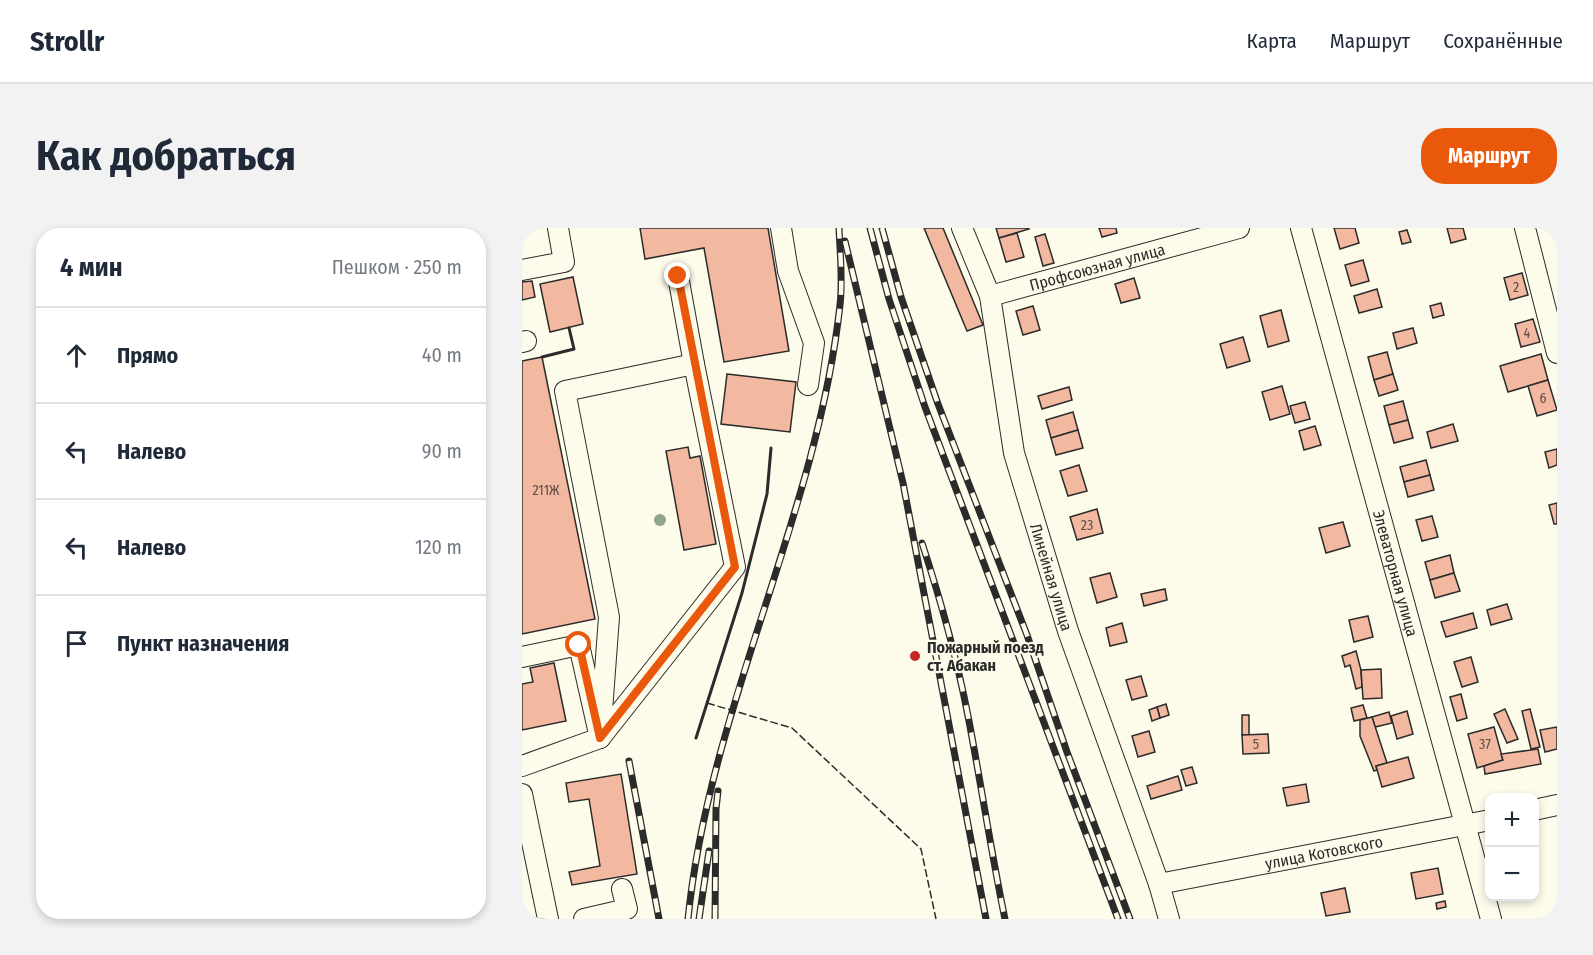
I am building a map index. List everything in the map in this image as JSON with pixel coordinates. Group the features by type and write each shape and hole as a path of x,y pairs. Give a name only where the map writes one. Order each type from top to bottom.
{"street":[{"path":"522,270 564,262 558,228"},
{"path":"780,228 788,271 814,343 808,385"},
{"name":"Линейная улица","path":"962,228 990,296 1014,453 1068,631 1159,884 1169,919"},
{"name":"Профсоюзная улица","path":"990,296 1239,228"},
{"name":"Элеваторная улица","path":"1301,228 1491,919"},
{"path":"1525,228 1557,353"},
{"path":"522,766 600,738 735,567 678,276"},
{"path":"600,738 609,617 565,391 694,364"},
{"path":"522,657 579,645 600,738"},
{"path":"522,794 548,919"},
{"path":"1539,809 1557,805"},
{"name":"улица Котовского","path":"1159,884 1485,821"},
{"path":"584,919 627,909 622,889"}],"building":[{"path":"640,228 768,228 789,351 724,362 704,248 645,259"},
{"path":"924,228 943,228 983,325 967,331"},
{"path":"996,228 1028,228 1029,229 999,238"},
{"path":"1099,228 1116,228 1117,233 1102,237"},
{"path":"1334,228 1355,228 1359,243 1340,249"},
{"path":"1447,228 1463,228 1466,239 1451,243"},
{"path":"1407,230 1411,242 1402,244 1399,232"},
{"path":"1017,233 1024,257 1006,262 999,238"},
{"path":"1045,234 1054,263 1043,266 1035,237"},
{"path":"1363,260 1369,281 1351,286 1345,265"},
{"path":"1522,273 1528,295 1510,300 1504,278"},
{"path":"573,277 583,324 550,332 540,284"},
{"path":"1134,278 1140,298 1121,303 1115,284"},
{"path":"532,281 535,297 522,300 522,282"},
{"path":"1377,289 1382,307 1359,313 1354,296"},
{"path":"1441,303 1444,315 1433,318 1430,306"},
{"path":"1033,306 1040,330 1023,335 1016,311"},
{"path":"1281,310 1289,341 1268,347 1260,316"},
{"path":"1533,319 1540,342 1521,347 1515,324"},
{"path":"1413,328 1417,343 1397,349 1393,333"},
{"path":"1243,337 1250,361 1227,368 1220,344"},
{"path":"1387,352 1393,374 1374,380 1368,357"},
{"path":"1541,354 1548,380 1508,392 1500,366"},
{"path":"542,357 595,619 522,634 522,361"},
{"path":"727,374 796,382 790,432 721,424"},
{"path":"1393,374 1398,390 1379,396 1374,380"},
{"path":"1548,380 1557,410 1537,416 1528,386"},
{"path":"1282,386 1290,414 1270,420 1262,392"},
{"path":"1069,387 1072,400 1042,409 1038,396"},
{"path":"1403,401 1408,420 1389,425 1384,406"},
{"path":"1305,402 1310,419 1295,423 1290,406"},
{"path":"1073,412 1078,430 1051,438 1046,420"},
{"path":"1408,420 1413,438 1394,443 1389,425"},
{"path":"1453,424 1458,441 1431,448 1427,432"},
{"path":"1315,426 1321,445 1304,450 1299,431"},
{"path":"1078,430 1083,448 1056,455 1051,438"},
{"path":"688,447 690,458 700,456 716,544 684,550 666,451"},
{"path":"1557,449 1557,465 1549,468 1545,452"},
{"path":"1426,460 1430,475 1404,482 1400,467"},
{"path":"1079,465 1087,491 1068,496 1060,471"},
{"path":"1430,475 1434,490 1408,497 1404,482"},
{"path":"1557,503 1557,524 1554,524 1549,505"},
{"path":"1097,509 1103,533 1077,540 1070,517"},
{"path":"1432,516 1438,537 1422,541 1416,520"},
{"path":"1343,522 1350,546 1326,553 1319,528"},
{"path":"1450,555 1454,573 1430,580 1425,562"},
{"path":"1110,573 1117,597 1097,603 1090,578"},
{"path":"1454,573 1460,591 1435,598 1430,580"},
{"path":"1165,589 1167,600 1144,606 1141,594"},
{"path":"1507,604 1512,619 1491,625 1487,610"},
{"path":"1473,613 1477,628 1446,637 1441,622"},
{"path":"1368,616 1373,637 1354,642 1349,620"},
{"path":"1122,623 1127,642 1110,646 1106,628"},
{"path":"1356,651 1361,670 1362,687 1356,689 1350,665 1345,667 1342,656"},
{"path":"1471,657 1478,682 1462,687 1454,662"},
{"path":"554,663 566,721 522,730 522,684 533,682 530,668"},
{"path":"1381,669 1382,698 1363,699 1361,670"},
{"path":"1141,676 1147,696 1132,700 1126,680"},
{"path":"1461,694 1467,718 1457,721 1450,697"},
{"path":"1166,704 1169,715 1160,718 1157,707"},
{"path":"1363,705 1367,718 1354,721 1351,708"},
{"path":"1157,707 1160,718 1152,721 1149,710"},
{"path":"1505,709 1518,739 1507,743 1494,714"},
{"path":"1530,709 1540,747 1531,749 1522,711"},
{"path":"1407,711 1413,734 1397,739 1391,716"},
{"path":"1389,712 1392,723 1375,727 1372,717"},
{"path":"1242,715 1249,715 1249,735 1242,735"},
{"path":"1372,717 1387,763 1376,766 1377,770 1374,771 1360,736 1360,720"},
{"path":"1494,727 1503,760 1477,768 1468,734"},
{"path":"1557,727 1557,749 1545,752 1540,730"},
{"path":"1149,731 1155,752 1138,757 1132,736"},
{"path":"1268,734 1269,753 1243,754 1242,735"},
{"path":"1538,749 1541,764 1485,774 1484,766 1503,760 1501,754"},
{"path":"1408,757 1414,778 1382,787 1376,766"},
{"path":"1192,767 1197,783 1186,786 1181,770"},
{"path":"621,774 637,874 572,885 569,872 600,866 589,799 569,802 566,783"},
{"path":"1178,776 1182,790 1151,799 1147,786"},
{"path":"1306,784 1309,802 1287,806 1283,788"},
{"path":"1438,868 1443,894 1416,899 1411,873"},
{"path":"1345,888 1350,912 1326,916 1321,893"},
{"path":"1445,901 1446,907 1437,909 1436,903"}],"railway":[{"path":"688,919 700,841 717,764 810,460 828,383 841,296 839,228"},
{"path":"870,228 889,299 925,407 1118,919"},
{"path":"882,228 901,297 938,404 1027,635 1067,752 1130,919"},
{"path":"845,241 903,483 986,919"},
{"path":"922,543 948,629 964,694 1005,919"},
{"path":"629,761 659,919"},
{"path":"715,919 718,791"},
{"path":"699,919 709,851"}],"fence":[{"path":"707,703 792,728 921,849 936,919"}],"wall":[{"path":"542,357 574,349 569,328"},
{"path":"696,738 742,593 767,494 771,448"}],"place":[{"name":"Пожарный поезд ст. Абакан","path":"915,656"}],"route":[{"path":"579,645 600,738 735,567 678,276"}]}
